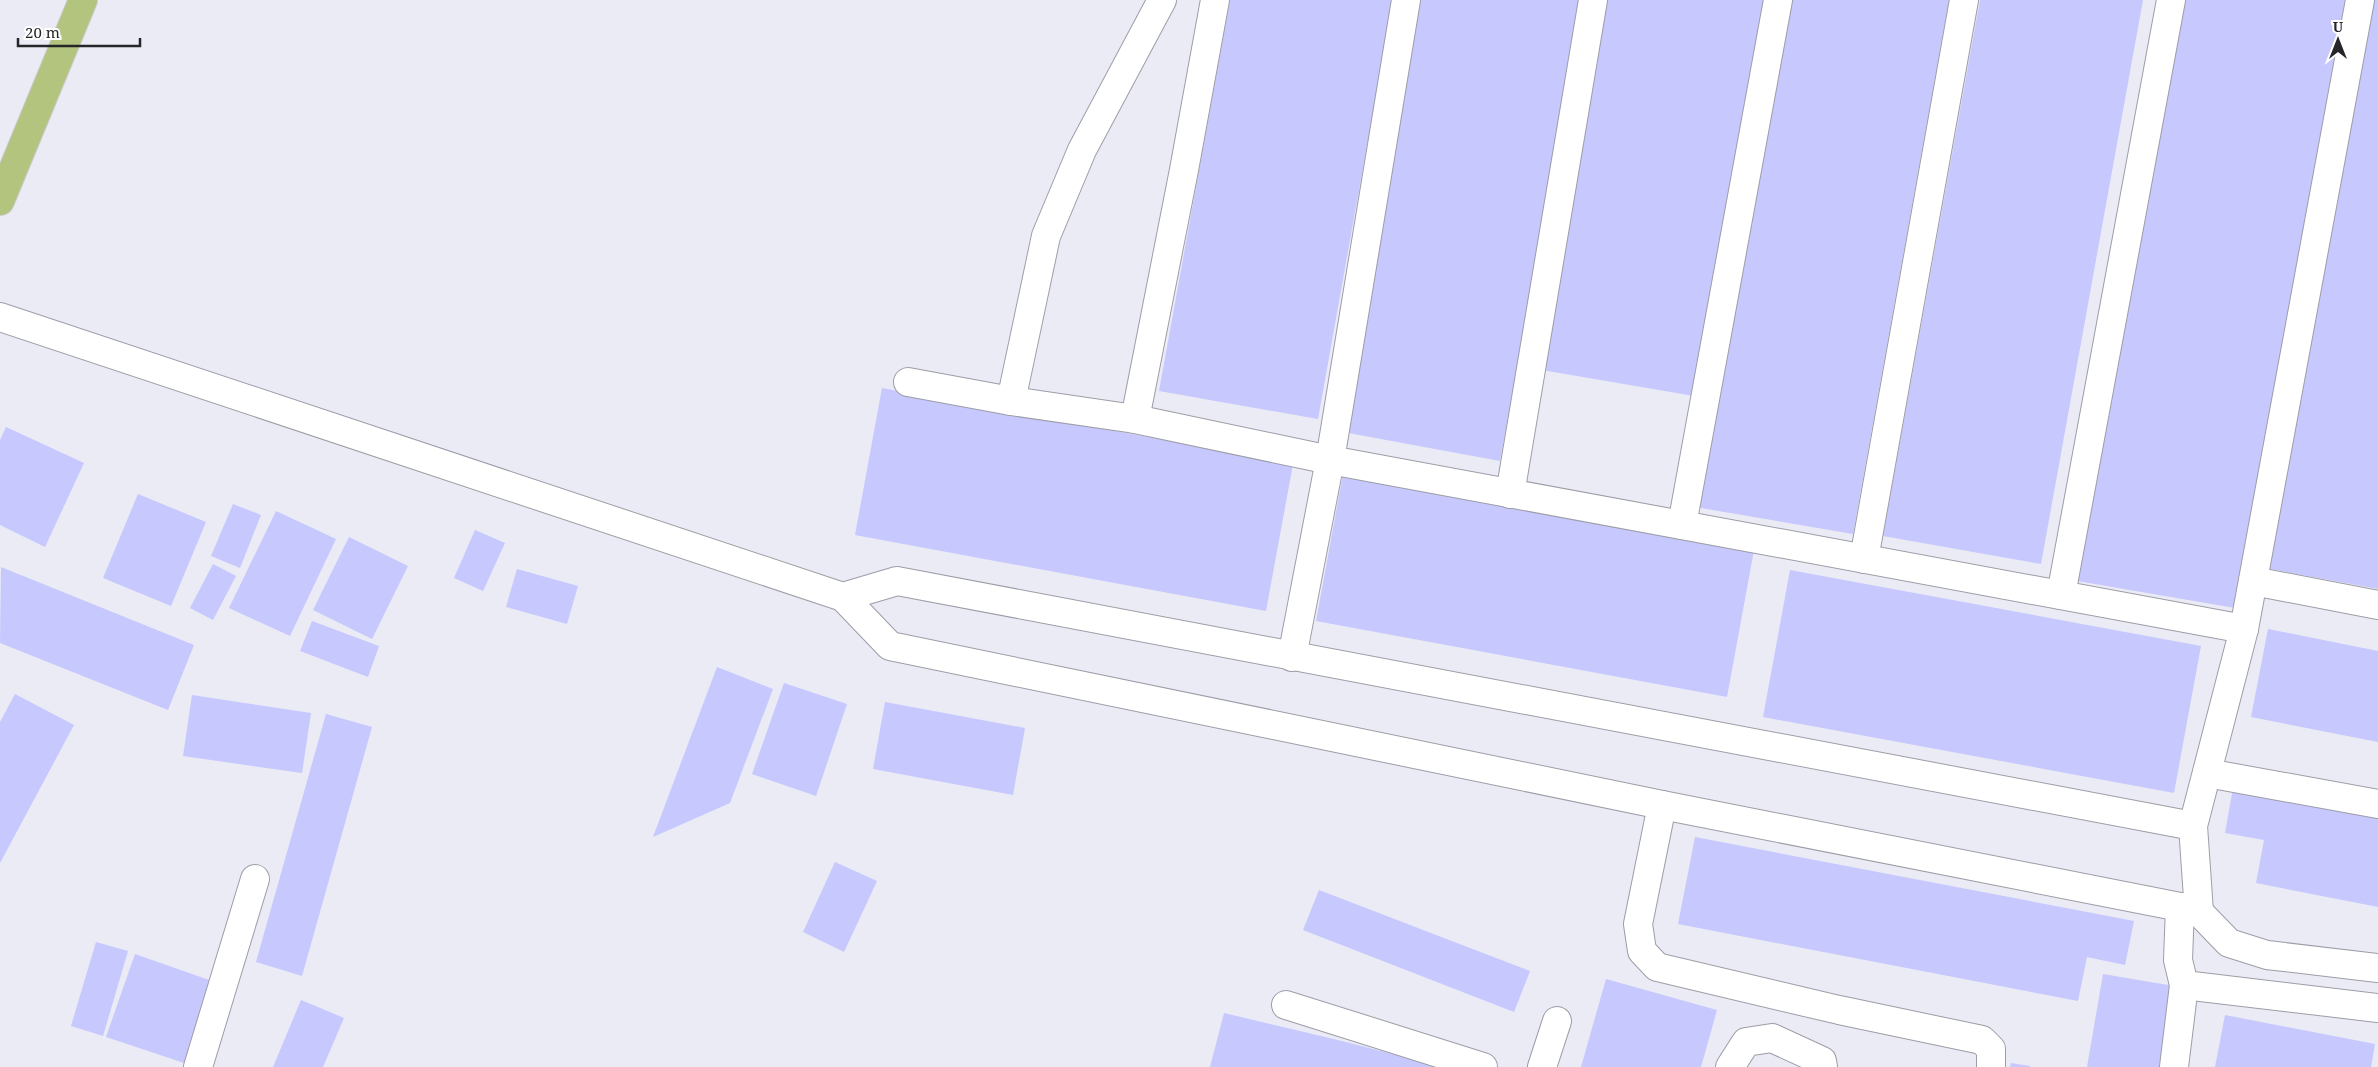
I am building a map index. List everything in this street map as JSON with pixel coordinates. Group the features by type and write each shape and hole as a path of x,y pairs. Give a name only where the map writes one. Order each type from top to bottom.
{"main road":[{"path":"0,202 83,0"}],"street":[{"path":"1011,401 1046,236 1082,150 1162,0"},
{"path":"1136,419 1215,0"},
{"path":"1292,657 1330,460 1406,0"},
{"path":"1510,494 1593,0"},
{"path":"1682,525 1778,0"},
{"path":"1864,559 1964,0"},
{"path":"2061,596 2171,0"},
{"path":"2174,1067 2184,985 2178,960 2190,910 2193,826 2244,630 2360,0"},
{"path":"0,317 843,597 890,646 1662,805 2190,910 2229,942 2267,956 2378,968"},
{"path":"908,382 1011,401 1136,419 1330,460 2244,630"},
{"path":"843,597 897,580 1292,657 2193,826"},
{"path":"2253,580 2378,605"},
{"path":"2207,773 2378,804"},
{"path":"1662,805 1638,924 1642,951 1657,967 1830,1008 1982,1040 1991,1049 1991,1067"},
{"path":"198,1067 255,879"},
{"path":"2184,985 2378,1008"},
{"path":"1286,1005 1483,1067"},
{"path":"1542,1067 1557,1021"},
{"path":"1730,1067 1746,1042 1772,1038 1822,1061 1823,1067"}],"building":[{"path":"1230,0 1393,0 1318,419 1159,391"},
{"path":"1421,0 1584,0 1500,461 1343,432"},
{"path":"1602,0 1765,0 1694,396 1536,369"},
{"path":"1786,0 1949,0 1853,534 1695,507"},
{"path":"1980,0 2143,0 2041,564 1883,536"},
{"path":"2182,0 2345,0 2235,608 2077,581"},
{"path":"2367,0 2378,0 2378,589 2265,568"},
{"path":"882,388 1293,464 1266,611 855,535"},
{"path":"6,427 84,463 45,547 0,525 0,440"},
{"path":"1343,474 1754,550 1727,697 1316,621"},
{"path":"138,494 206,522 171,606 103,578"},
{"path":"233,504 261,515 240,568 211,556"},
{"path":"276,511 336,539 290,636 229,608"},
{"path":"475,530 505,543 483,591 454,578"},
{"path":"349,537 408,566 372,639 313,610"},
{"path":"213,564 236,576 213,620 190,608"},
{"path":"1,567 194,645 168,710 0,643"},
{"path":"517,569 578,586 567,624 506,607"},
{"path":"1790,570 2201,646 2174,793 1763,717"},
{"path":"312,621 379,646 368,677 300,651"},
{"path":"2268,629 2378,651 2378,742 2251,717"},
{"path":"717,667 773,689 730,803 653,837"},
{"path":"784,683 847,704 816,796 752,774"},
{"path":"15,694 74,725 0,863 0,722"},
{"path":"192,695 311,713 302,773 183,756"},
{"path":"885,702 1025,728 1013,795 873,769"},
{"path":"326,714 372,727 302,976 256,962"},
{"path":"2233,788 2378,816 2378,907 2256,883 2264,840 2225,833"},
{"path":"1695,837 2134,921 2125,965 2087,957 2078,1001 1678,924"},
{"path":"835,862 877,881 844,952 803,932"},
{"path":"1319,890 1530,971 1514,1012 1303,930"},
{"path":"96,942 128,951 103,1036 71,1026"},
{"path":"135,954 212,981 184,1063 106,1037"},
{"path":"2103,974 2174,986 2159,1067 2087,1067"},
{"path":"1606,979 1717,1010 1701,1067 1581,1067"},
{"path":"301,1000 344,1018 323,1067 273,1067"},
{"path":"1224,1013 1342,1041 1443,1067 1210,1067"},
{"path":"2225,1015 2375,1044 2371,1067 2215,1067"},
{"path":"2011,1063 2030,1066 2030,1067 2010,1067"}]}
